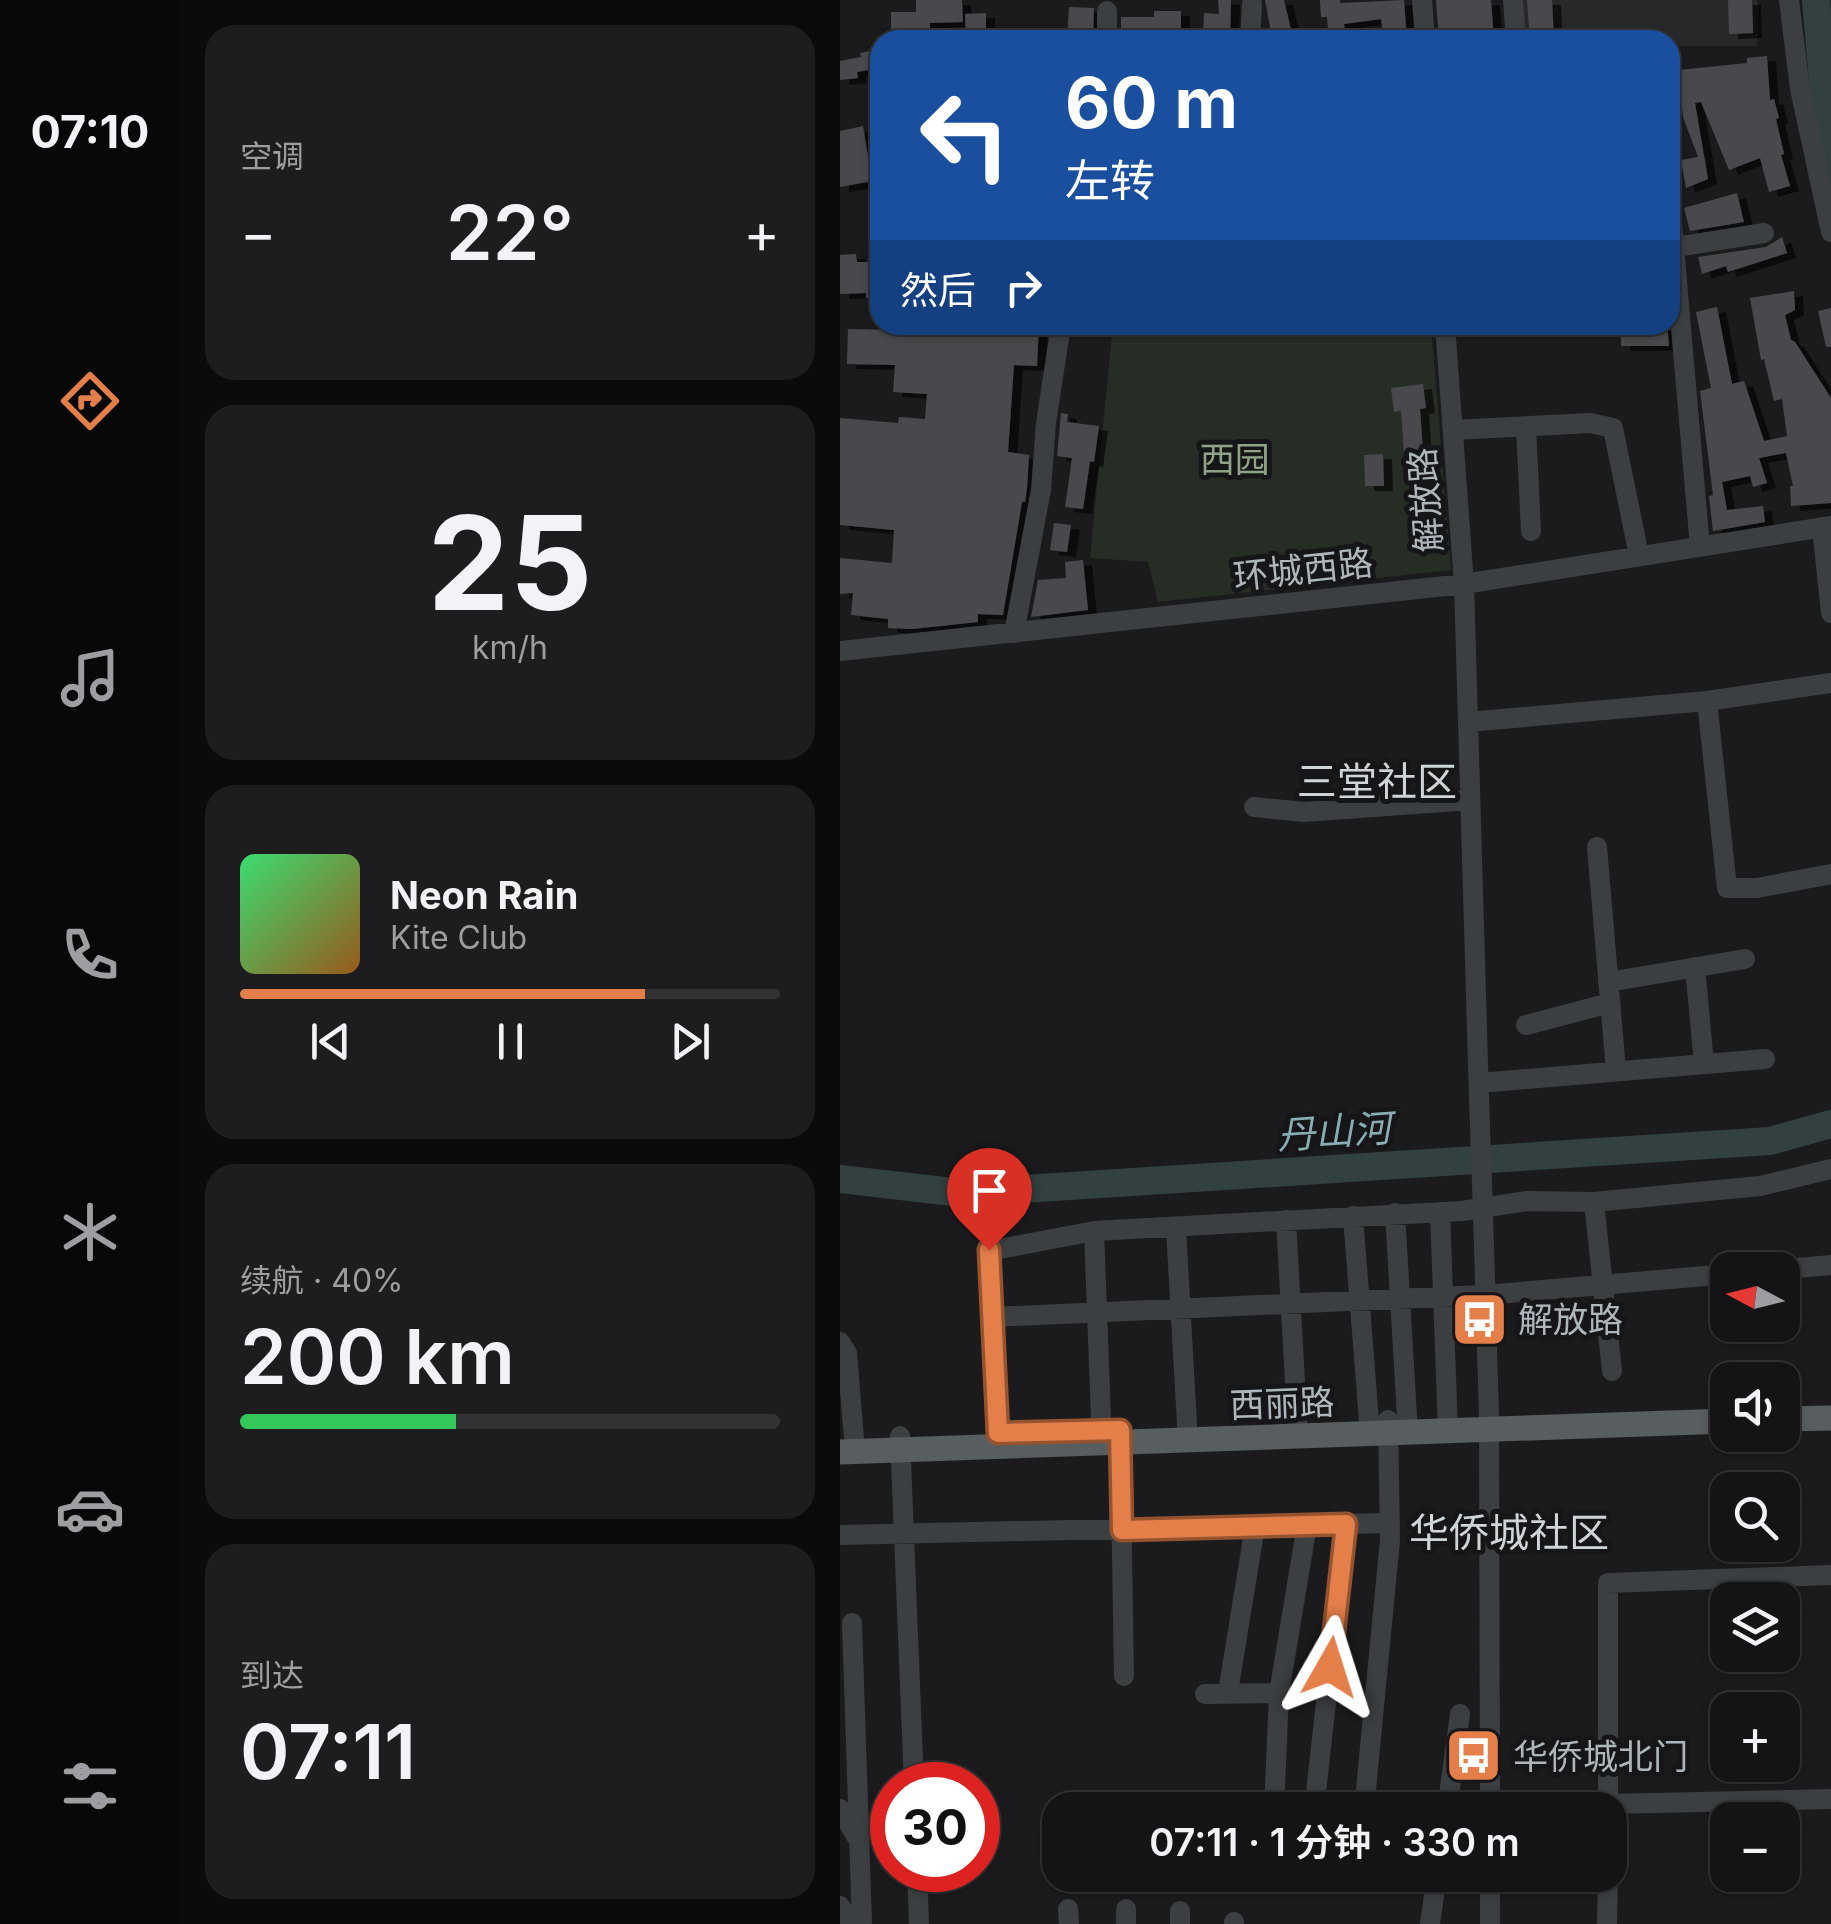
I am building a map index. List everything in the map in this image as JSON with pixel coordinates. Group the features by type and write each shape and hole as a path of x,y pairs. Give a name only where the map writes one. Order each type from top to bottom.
{"main road":[{"path":"1800,1405 1831,1404"},
{"name":"西丽路","path":"1489,1423 1710,1408"},
{"path":"1800,1419 1831,1418"},
{"name":"西丽路","path":"847,1444 1448,1424 1710,1421"}],"street":[{"path":"1422,0 1424,30"},
{"path":"1513,0 1515,30"},
{"path":"1788,0 1804,108 1831,232"},
{"path":"1251,30 1252,4"},
{"path":"1107,30 1108,11"},
{"path":"1680,252 1764,233"},
{"path":"1680,321 1700,546"},
{"path":"1014,633 1040,490 1060,335"},
{"name":"解放路","path":"1447,335 1464,584 1486,1295 1490,1792"},
{"path":"1453,430 1590,424 1612,428 1639,556"},
{"path":"1526,427 1531,532"},
{"path":"1826,527 1831,613"},
{"name":"环城西路","path":"840,652 1464,584 1826,527"},
{"path":"1468,722 1708,700 1831,683"},
{"path":"1708,700 1727,888 1757,888 1831,874"},
{"path":"1254,807 1304,812 1470,800"},
{"path":"1597,847 1616,1071"},
{"path":"1608,982 1745,959"},
{"path":"1695,967 1704,1064"},
{"path":"1526,1026 1610,1004"},
{"path":"1479,1090 1616,1071 1765,1059"},
{"path":"998,1440 989,1250 1094,1230 1440,1212 1527,1201 1594,1202 1760,1186 1831,1169"},
{"path":"1594,1202 1612,1371"},
{"path":"1440,1212 1448,1424"},
{"path":"1366,1792 1390,1523 1388,1427 1400,1299 1396,1213"},
{"path":"1352,1216 1360,1301 1388,1427"},
{"path":"1286,1220 1298,1430"},
{"path":"1176,1228 1188,1434"},
{"path":"1094,1230 1097,1312 1122,1530 1124,1676"},
{"path":"1800,1268 1831,1265"},
{"path":"992,1317 1486,1295 1710,1276"},
{"path":"840,1342 847,1353 847,1444"},
{"path":"901,1443 913,1762"},
{"path":"840,1535 1390,1523"},
{"path":"1316,1792 1346,1524"},
{"path":"1275,1792 1279,1693 1306,1525"},
{"path":"1228,1692 1255,1526"},
{"path":"1608,1792 1608,1583 1831,1574"},
{"path":"852,1623 862,1924"},
{"path":"1204,1694 1279,1693"},
{"path":"1449,1792 1460,1714"},
{"path":"1627,1806 1831,1799"},
{"path":"840,1810 859,1840"},
{"path":"918,1892 919,1924"},
{"path":"1430,1924 1435,1892"},
{"path":"1490,1892 1490,1924"},
{"path":"1608,1892 1608,1924"},
{"path":"840,1906 851,1924"}],"shaded area":[{"path":"1517,0 1758,0 1757,46 1680,46 1680,30 1521,30"}],"green space":[{"name":"西园","path":"1112,335 1432,335 1451,570 1158,602 1148,562 1090,558"}],"building":[{"path":"916,0 962,0 963,22 930,23 930,30 891,30 891,12 916,12"},
{"path":"1218,0 1231,0 1230,30 1203,30 1204,13 1219,14"},
{"path":"1265,0 1284,0 1291,30 1271,30"},
{"path":"1320,0 1404,0 1406,30 1383,30 1381,19 1344,24 1345,30 1328,30 1327,17 1321,17"},
{"path":"1436,0 1491,0 1493,30 1438,30"},
{"path":"1527,0 1552,0 1554,30 1529,30"},
{"path":"1728,0 1752,0 1753,33 1729,34"},
{"path":"1069,7 1094,8 1093,30 1068,30"},
{"path":"1154,11 1181,11 1181,30 1121,30 1121,17 1154,17"},
{"path":"986,13 986,30 966,30 965,14"},
{"path":"870,51 870,70 857,72 858,78 840,80 840,61 861,57 860,53"},
{"path":"1767,56 1770,100 1774,99 1779,118 1776,119 1784,154 1781,155 1790,186 1769,192 1760,158 1729,170 1701,102 1695,103 1708,179 1686,188 1681,160 1698,157 1683,117 1680,70 1747,63 1747,58"},
{"path":"863,126 870,181 840,187 840,131"},
{"path":"1737,193 1744,222 1690,231 1684,208"},
{"path":"1782,237 1787,253 1728,272 1726,266 1702,274 1698,257 1766,247"},
{"path":"856,254 857,262 870,262 870,298 866,298 866,293 840,294 840,255"},
{"path":"1794,291 1795,310 1785,315 1791,340 1831,398 1831,503 1791,506 1793,486 1786,453 1759,458 1767,483 1753,487 1750,476 1722,482 1727,510 1763,506 1765,522 1713,531 1709,496 1713,495 1700,391 1711,388 1696,312 1717,307 1732,384 1744,381 1764,441 1787,436 1782,399 1774,401 1764,359 1761,360 1750,298"},
{"path":"1831,308 1831,347 1826,347 1818,311"},
{"path":"848,329 870,329 870,335 1039,335 1037,366 1014,365 1008,452 1029,455 1025,502 1003,615 978,614 978,622 912,629 888,628 888,619 851,615 853,593 840,594 840,558 892,563 894,530 840,525 840,418 898,423 899,417 925,419 927,394 893,392 895,365 847,364"},
{"path":"1621,335 1668,335 1669,346 1621,346"},
{"path":"1423,384 1423,451 1404,452 1401,411 1394,412 1391,388"},
{"path":"1061,413 1068,414 1067,422 1099,426 1083,509 1065,507 1072,458 1057,456"},
{"path":"1383,454 1384,486 1365,486 1364,455"},
{"path":"1054,523 1071,525 1067,552 1050,550"},
{"path":"1083,560 1088,610 1031,617 1038,580 1066,578 1065,562"}],"waterway":[{"path":"1816,0 1831,173"},
{"name":"丹山河","path":"840,1179 961,1193 1770,1141 1831,1124"}],"place":[{"name":"解放路","path":"1479,1319"},
{"name":"华侨城北门","path":"1474,1756"}],"district":[{"name":"三堂社区","path":"1377,781"},
{"name":"华侨城社区","path":"1509,1532"}],"route":[{"path":"989,1250 998,1433 1120,1430 1122,1530 1346,1524 1330,1667"}]}
